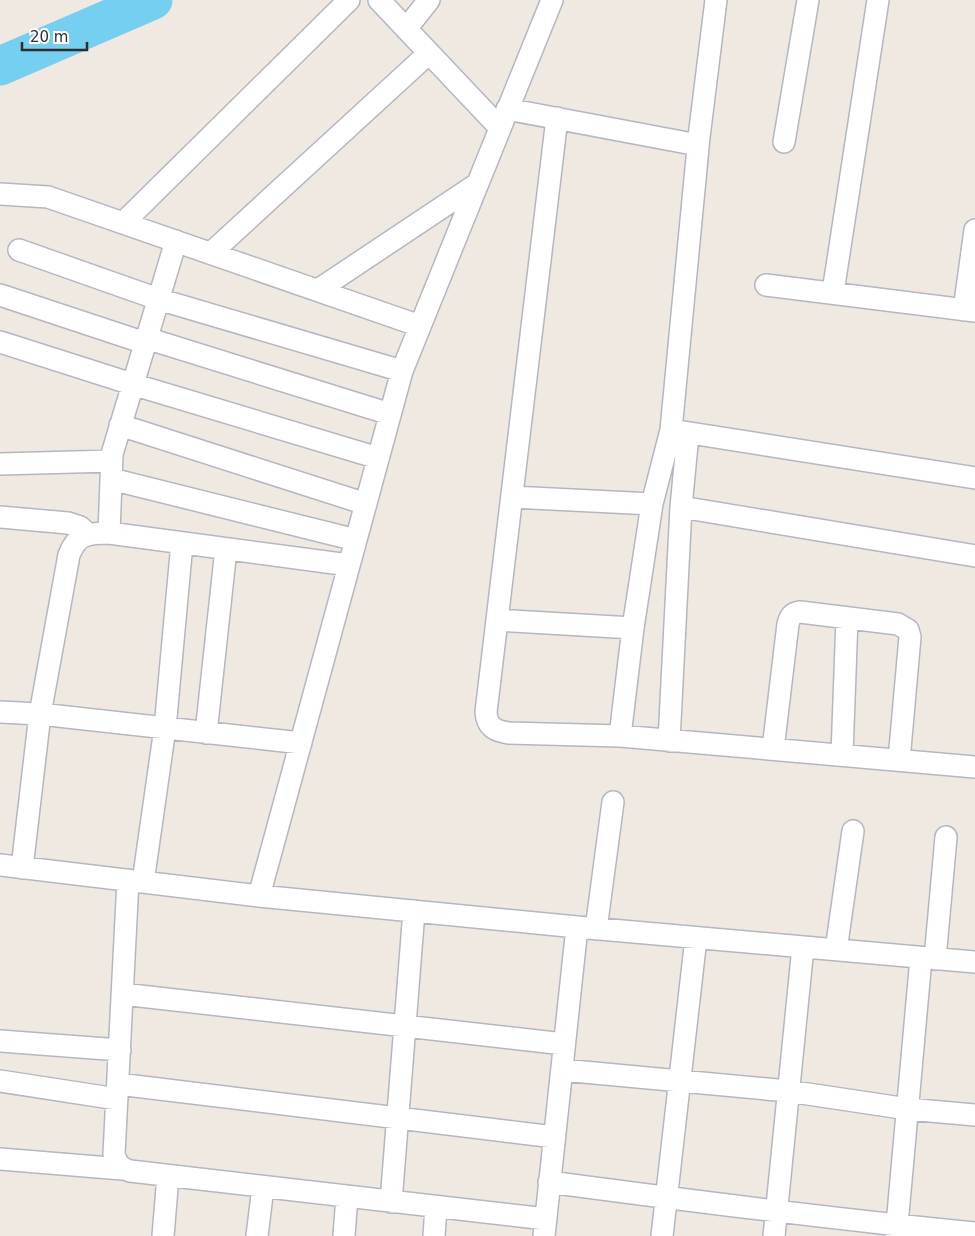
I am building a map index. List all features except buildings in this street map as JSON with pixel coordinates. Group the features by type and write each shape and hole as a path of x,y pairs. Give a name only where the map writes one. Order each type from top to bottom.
{"street":[{"path":"123,223 348,0"},
{"path":"379,0 430,54 503,119 557,118 698,145"},
{"path":"406,29 430,0"},
{"path":"260,896 402,372 552,0"},
{"path":"669,741 682,507 680,432 698,145 716,0"},
{"path":"784,142 808,0"},
{"path":"833,292 878,0"},
{"path":"211,253 430,54"},
{"path":"557,118 486,712 487,721 492,728 500,732 509,733 620,736 975,767"},
{"path":"318,290 477,184"},
{"path":"0,194 48,196 420,326"},
{"path":"766,285 969,310 975,230"},
{"path":"99,533 114,447 176,241"},
{"path":"20,250 158,299 402,372"},
{"path":"0,295 390,414"},
{"path":"0,342 378,458"},
{"path":"120,425 366,504"},
{"path":"680,432 975,478"},
{"path":"620,736 633,628 652,504 680,432"},
{"path":"0,464 111,470 356,540"},
{"path":"512,497 652,504"},
{"path":"682,507 975,556"},
{"path":"0,517 68,523 99,533 349,565"},
{"path":"22,868 40,714 69,555 74,544 80,538 99,533"},
{"path":"122,1169 117,1163 114,1154 122,994 135,881 164,728 182,543"},
{"path":"206,733 226,549"},
{"path":"774,749 788,624 790,618 795,613 800,612 898,624 908,630 910,637 900,760"},
{"path":"842,755 847,618"},
{"path":"497,620 633,628"},
{"path":"0,712 40,714 301,744"},
{"path":"0,1159 122,1169 436,1207 545,1228 564,1044 613,802"},
{"path":"836,950 853,831"},
{"path":"897,1231 908,1109 946,837"},
{"path":"0,865 260,896 586,928 975,962"},
{"path":"392,1202 414,911"},
{"path":"662,1236 696,938"},
{"path":"774,1236 802,947"},
{"path":"122,994 564,1044"},
{"path":"0,1041 120,1050"},
{"path":"562,1070 788,1091 908,1109 975,1115"},
{"path":"0,1081 398,1118 554,1137"},
{"path":"163,1236 168,1176"},
{"path":"550,1182 666,1198 776,1210 897,1231 975,1233"},
{"path":"257,1236 263,1187"},
{"path":"344,1236 347,1196"},
{"path":"434,1236 436,1207"}],"waterway":[{"path":"0,66 153,0"}]}
